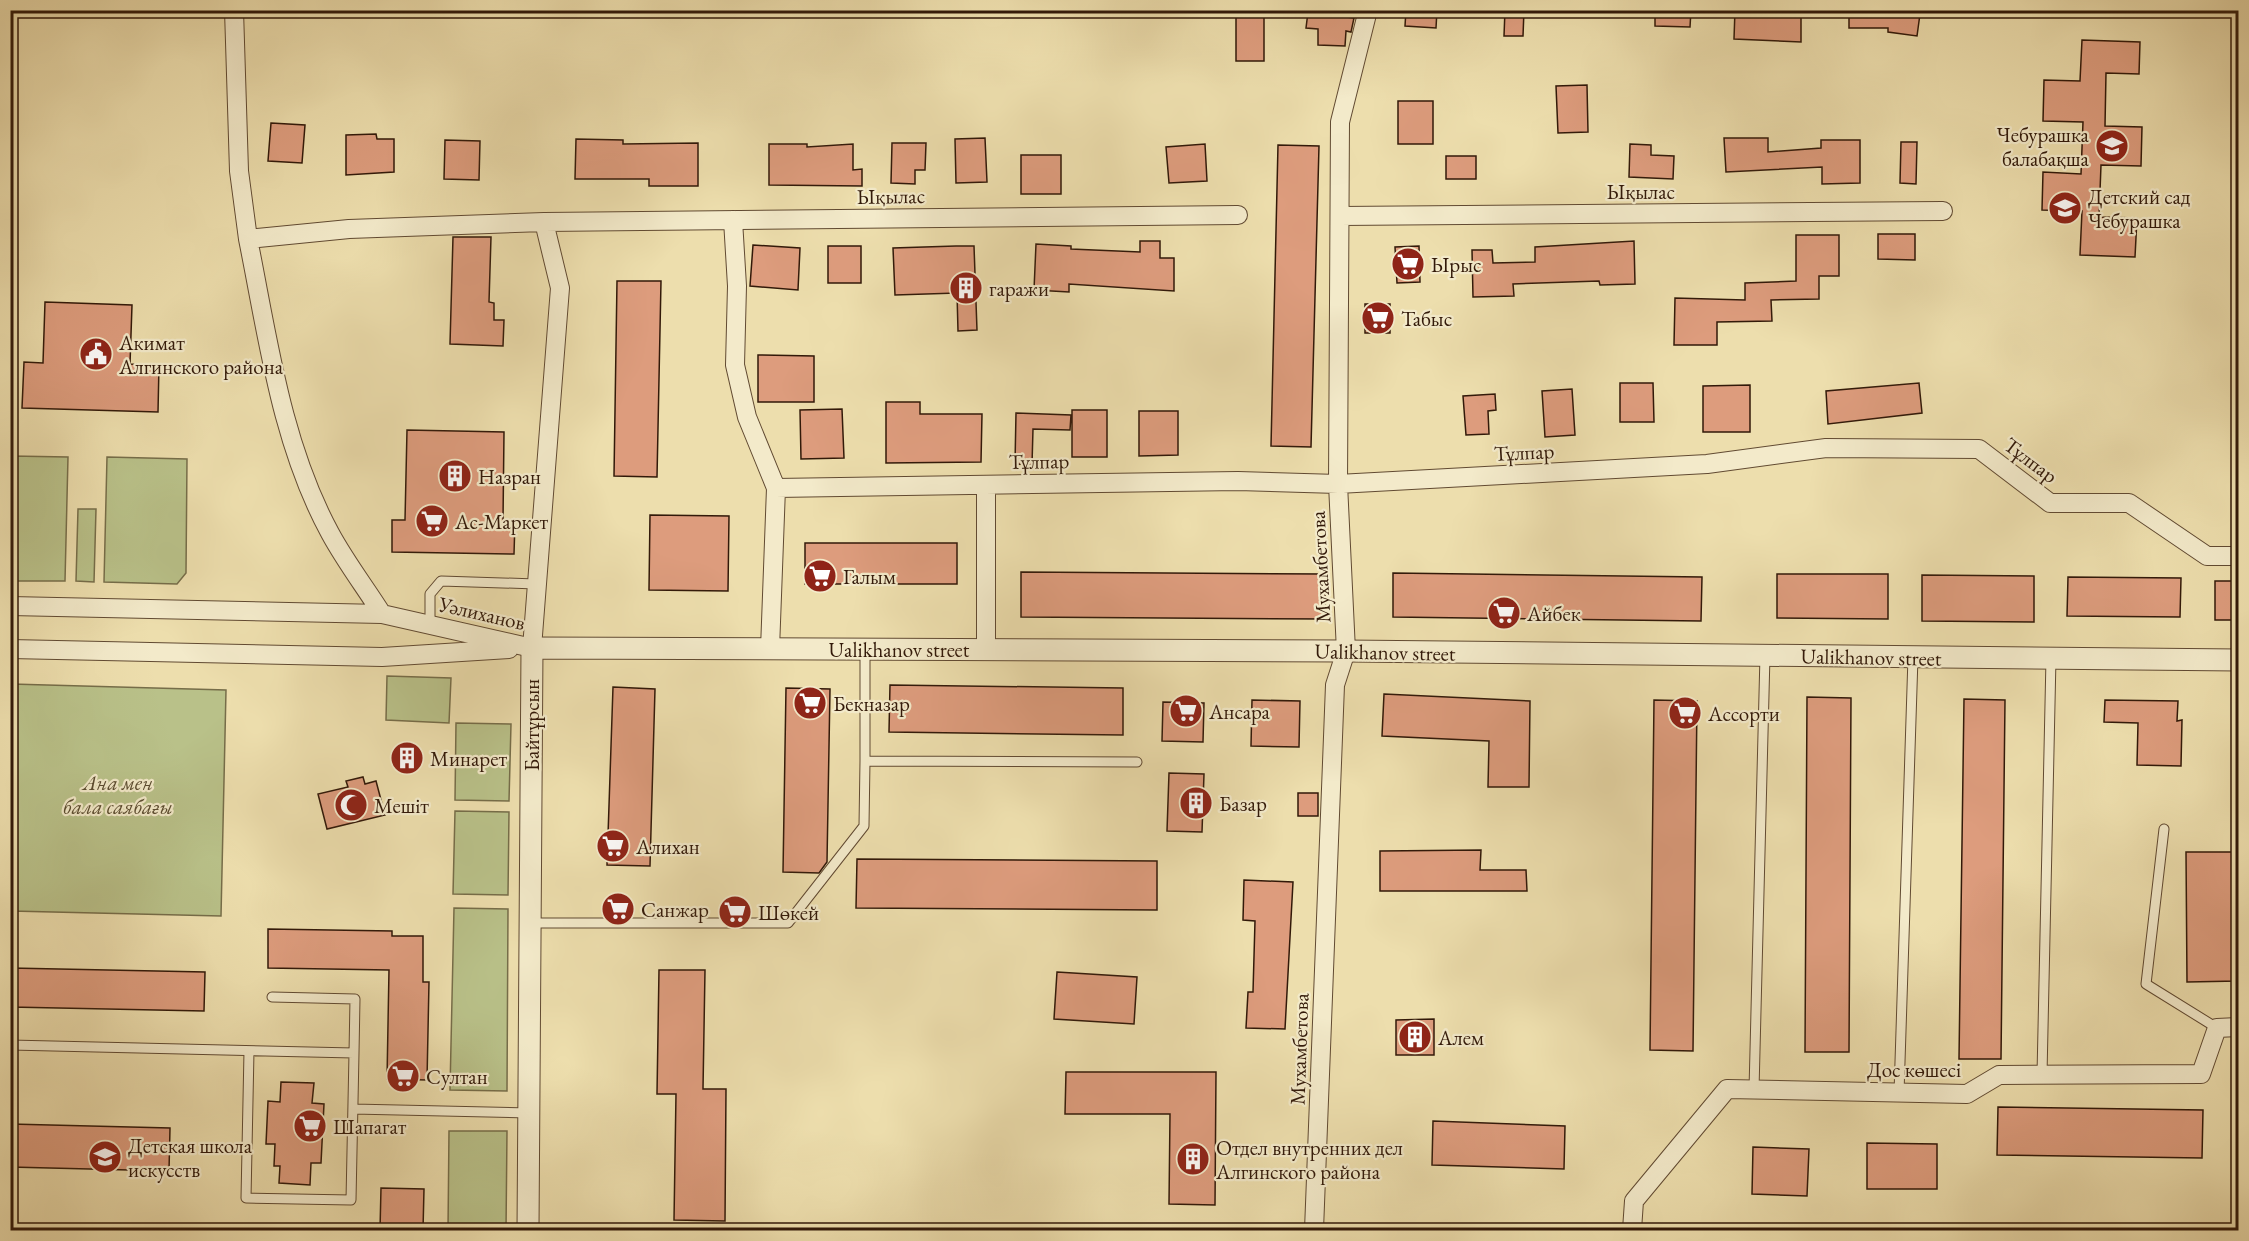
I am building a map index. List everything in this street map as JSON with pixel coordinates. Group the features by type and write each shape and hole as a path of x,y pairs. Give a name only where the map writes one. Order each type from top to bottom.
{"street":[{"path":"234,10 239,171 248,239 276,381 298,461 330,533 382,614"},
{"name":"Мухамбетова","path":"1314,1230 1335,685 1346,651 1338,484 1340,122 1368,10"},
{"name":"Ықылас","path":"1340,216 1943,211"},
{"name":"Ықылас","path":"248,239 349,229 544,222 1238,215"},
{"path":"733,220 737,286 735,365 747,417 776,488 770,649"},
{"name":"Байтұрсын","path":"528,1230 532,648 560,288 544,222"},
{"name":"Тұлпар","path":"776,488 1238,481 1338,484 1707,464 1826,448 1979,449 2050,503 2129,503 2207,556 2238,556"},
{"path":"986,484 986,650"},
{"name":"Уәлиханов","path":"10,606 382,614 532,648"},
{"name":"Уәлиханов","path":"10,649 382,657 532,648"},
{"name":"Ualikhanov street","path":"532,648 1346,651 2238,660"},
{"path":"2217,1028 2238,1027"},
{"name":"Дос көшесі","path":"1632,1230 1634,1201 1727,1089 1967,1094 1999,1075 2201,1074 2217,1028"}],"lane":[{"path":"430,625 430,594 441,581 536,584"},
{"path":"530,923 788,923 864,826 865,649"},
{"path":"1754,1090 1765,656"},
{"path":"1899,1093 1913,657"},
{"path":"2042,1075 2051,658"},
{"path":"865,761 1137,762"},
{"path":"2164,829 2146,984 2217,1028"},
{"path":"249,1051 246,1198 351,1200 355,999 272,997"},
{"path":"10,1045 354,1053"},
{"path":"353,1109 529,1113"}],"green space":[{"path":"11,456 68,457 65,581 11,581"},
{"path":"107,457 187,459 186,573 177,584 104,582"},
{"path":"78,509 96,509 94,582 76,581"},
{"path":"387,676 451,678 449,723 386,720"},
{"name":"Ана мен бала саябағы","path":"11,684 226,690 221,916 11,911"},
{"path":"456,723 511,724 509,801 455,800"},
{"path":"455,811 509,812 508,895 453,894"},
{"path":"454,908 508,909 507,1091 450,1090"},
{"path":"449,1131 507,1131 506,1230 448,1230"}],"building":[{"path":"1236,10 1264,10 1264,61 1236,61"},
{"path":"1315,10 1347,10 1347,17 1354,18 1351,32 1346,31 1345,46 1318,45 1318,29 1306,28 1308,12 1315,13"},
{"path":"1406,10 1437,10 1436,28 1405,26"},
{"path":"1505,10 1524,10 1523,36 1504,36"},
{"path":"1655,10 1691,10 1690,27 1655,26"},
{"path":"1735,10 1801,10 1801,42 1734,39"},
{"path":"1849,10 1912,10 1912,13 1920,14 1917,36 1888,32 1888,28 1849,28"},
{"name":"Чебурашка балабақша","path":"2082,40 2140,42 2139,74 2106,73 2105,126 2142,127 2141,166 2101,165 2099,217 2137,218 2135,257 2080,255 2082,211 2042,210 2043,172 2081,174 2083,122 2043,121 2044,80 2080,81"},
{"path":"1587,85 1588,132 1558,133 1556,86"},
{"path":"1398,101 1433,101 1433,144 1398,144"},
{"path":"271,123 305,125 302,163 268,161"},
{"path":"376,134 377,139 394,139 394,172 346,175 346,135"},
{"path":"985,138 987,182 956,183 955,139"},
{"path":"1724,138 1768,138 1768,152 1821,148 1821,140 1860,140 1860,183 1822,184 1822,167 1726,172"},
{"path":"576,139 623,140 623,144 698,143 698,186 649,186 649,179 575,179"},
{"path":"445,140 480,141 479,180 444,179"},
{"path":"1901,142 1917,142 1916,184 1900,183"},
{"path":"892,143 926,143 925,170 915,170 915,184 891,183"},
{"path":"769,144 807,144 807,147 853,144 853,170 862,169 862,186 769,185"},
{"path":"1205,144 1207,181 1169,183 1166,147"},
{"path":"1630,144 1651,145 1651,155 1674,156 1673,179 1629,177"},
{"path":"1278,145 1319,146 1311,447 1271,446"},
{"path":"1021,155 1061,155 1061,194 1021,194"},
{"path":"1446,156 1476,156 1476,179 1446,179"},
{"path":"1878,234 1915,234 1915,260 1878,259"},
{"path":"1796,235 1839,235 1839,276 1819,276 1819,299 1771,300 1772,321 1717,322 1717,345 1674,345 1675,298 1745,300 1745,283 1796,281"},
{"path":"453,237 491,237 489,302 494,303 494,320 504,320 503,346 450,344"},
{"path":"1140,241 1160,241 1160,258 1174,258 1174,291 1069,284 1069,292 1034,290 1036,244 1071,246 1071,249 1140,252"},
{"path":"1634,241 1635,284 1600,285 1599,281 1513,284 1514,296 1473,297 1472,250 1492,250 1493,263 1535,262 1535,247"},
{"path":"753,245 800,248 798,290 750,286"},
{"path":"828,246 861,246 861,283 828,283"},
{"path":"974,246 977,330 958,331 957,293 895,295 893,248"},
{"name":"Ырыс","path":"1419,246 1420,282 1397,283 1395,247"},
{"path":"617,281 661,281 657,477 614,476"},
{"name":"Акимат Алгинского района","path":"45,302 132,305 130,364 159,365 158,412 22,408 24,362 43,363"},
{"name":"Табыс","path":"1365,304 1390,304 1390,333 1365,333"},
{"path":"758,355 814,356 814,402 758,402"},
{"path":"1620,383 1653,383 1654,422 1620,422"},
{"path":"1919,383 1922,413 1828,424 1826,391"},
{"path":"1750,385 1750,432 1703,432 1703,386"},
{"path":"1572,389 1575,435 1545,437 1542,391"},
{"path":"1495,394 1496,410 1488,411 1489,434 1466,435 1463,396"},
{"path":"886,402 920,402 920,414 982,414 981,462 886,463"},
{"path":"842,409 844,458 801,459 800,410"},
{"path":"1072,410 1107,410 1107,457 1072,457"},
{"path":"1139,411 1178,411 1178,455 1139,456"},
{"path":"1016,413 1071,415 1070,430 1033,429 1032,465 1015,464"},
{"name":"Назран","path":"407,430 504,432 503,521 515,521 514,554 392,552 392,520 405,520"},
{"path":"650,515 729,516 728,591 649,590"},
{"path":"805,543 957,543 957,584 805,584"},
{"path":"1021,572 1325,574 1325,619 1021,617"},
{"path":"1393,573 1702,577 1701,621 1393,617"},
{"path":"1777,574 1888,574 1888,619 1777,618"},
{"path":"1922,575 2034,576 2034,622 1922,621"},
{"path":"2068,577 2181,578 2180,617 2067,616"},
{"path":"2215,581 2238,581 2238,620 2215,620"},
{"path":"890,685 1123,688 1123,735 889,732"},
{"path":"613,687 655,689 650,866 607,865"},
{"path":"786,688 830,689 827,862 819,873 783,872"},
{"path":"1384,694 1530,701 1529,787 1488,787 1489,741 1382,736"},
{"path":"1807,697 1851,698 1849,1052 1805,1052"},
{"path":"1964,699 2005,700 2001,1059 1959,1059"},
{"path":"1252,700 1300,701 1299,747 1251,746"},
{"path":"1654,700 1697,701 1693,1051 1650,1050"},
{"path":"2105,700 2178,701 2177,721 2182,720 2181,766 2137,765 2138,723 2104,722"},
{"path":"1163,702 1204,703 1203,742 1162,741"},
{"path":"1169,773 1204,774 1202,832 1167,831"},
{"name":"Мешіт","path":"363,777 365,784 376,781 385,815 327,829 318,794 348,787 346,781"},
{"path":"1298,793 1318,793 1318,816 1298,816"},
{"path":"1481,850 1480,870 1526,870 1527,891 1380,891 1380,851"},
{"path":"2186,852 2237,852 2238,981 2187,982"},
{"path":"857,859 1157,861 1157,910 856,908"},
{"path":"1244,880 1293,882 1285,1029 1246,1028 1248,992 1253,992 1255,921 1243,920"},
{"path":"268,929 392,931 392,936 423,936 423,982 429,982 427,1080 387,1079 389,970 268,968"},
{"path":"10,968 205,972 204,1011 10,1007"},
{"path":"659,970 705,970 703,1089 726,1089 725,1221 674,1220 676,1094 657,1094"},
{"path":"1057,972 1137,977 1134,1024 1054,1019"},
{"name":"Алем","path":"1434,1019 1434,1055 1396,1055 1396,1020"},
{"name":"Отдел внутренних дел Алгинского района","path":"1066,1072 1216,1072 1215,1205 1169,1204 1170,1114 1065,1114"},
{"path":"281,1082 314,1083 312,1103 324,1104 321,1163 311,1163 310,1185 279,1183 280,1166 274,1166 275,1144 266,1144 268,1101 280,1102"},
{"path":"1998,1107 2203,1110 2202,1158 1997,1155"},
{"path":"1433,1121 1565,1126 1564,1169 1432,1165"},
{"name":"Детская школа искусств","path":"10,1124 170,1128 169,1171 10,1167"},
{"path":"1867,1143 1937,1144 1937,1189 1867,1189"},
{"path":"1753,1147 1809,1149 1807,1196 1752,1194"},
{"path":"381,1188 424,1189 423,1230 380,1230"}],"place":[{"name":"Чебурашка балабақша","path":"2112,146"},
{"name":"Детский сад Чебурашка","path":"2065,208"},
{"name":"Ырыс","path":"1408,264"},
{"name":"гаражи","path":"966,288"},
{"name":"Табыс","path":"1378,318"},
{"name":"Акимат Алгинского района","path":"96,354"},
{"name":"Назран","path":"455,476"},
{"name":"Ас-Маркет","path":"432,521"},
{"name":"Галым","path":"820,576"},
{"name":"Айбек","path":"1504,613"},
{"name":"Бекназар","path":"810,703"},
{"name":"Ансара","path":"1186,711"},
{"name":"Ассорти","path":"1685,713"},
{"name":"Минарет","path":"407,758"},
{"name":"Базар","path":"1196,803"},
{"name":"Мешіт","path":"351,805"},
{"name":"Алихан","path":"613,846"},
{"name":"Санжар","path":"618,909"},
{"name":"Шөкей","path":"735,912"},
{"name":"Алем","path":"1415,1037"},
{"name":"Султан","path":"403,1076"},
{"name":"Шапагат","path":"310,1126"},
{"name":"Детская школа искусств","path":"105,1157"},
{"name":"Отдел внутренних дел Алгинского района","path":"1193,1159"}]}
